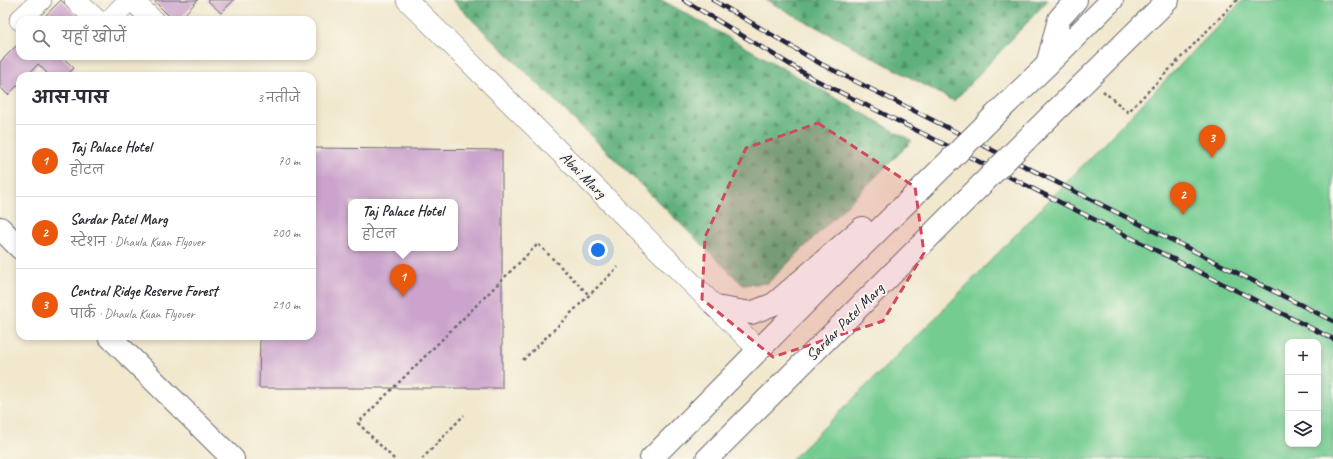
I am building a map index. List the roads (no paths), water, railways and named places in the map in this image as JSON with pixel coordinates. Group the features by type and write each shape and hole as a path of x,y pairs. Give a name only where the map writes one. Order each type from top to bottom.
{"main road":[{"path":"1046,66 1059,19 1076,0"},
{"path":"651,459 914,195 1112,0"},
{"name":"Sardar Patel Marg","path":"707,459 1168,0"},
{"path":"716,307 751,313 774,304 916,180 945,165"},
{"path":"0,228 16,244"},
{"path":"113,340 233,459"}],"street":[{"path":"24,16 41,0"},
{"path":"75,0 93,16"},
{"path":"114,16 131,0 149,16"},
{"name":"Abai Marg","path":"407,0 759,350"}],"railway":[{"path":"684,0 812,78 1333,339"},
{"path":"713,0 821,64 1333,321"}],"place":[{"name":"Central Ridge Reserve Forest","path":"1212,158"},
{"name":"Sardar Patel Marg","path":"1183,215"},
{"name":"Taj Palace Hotel","path":"403,297"}]}
